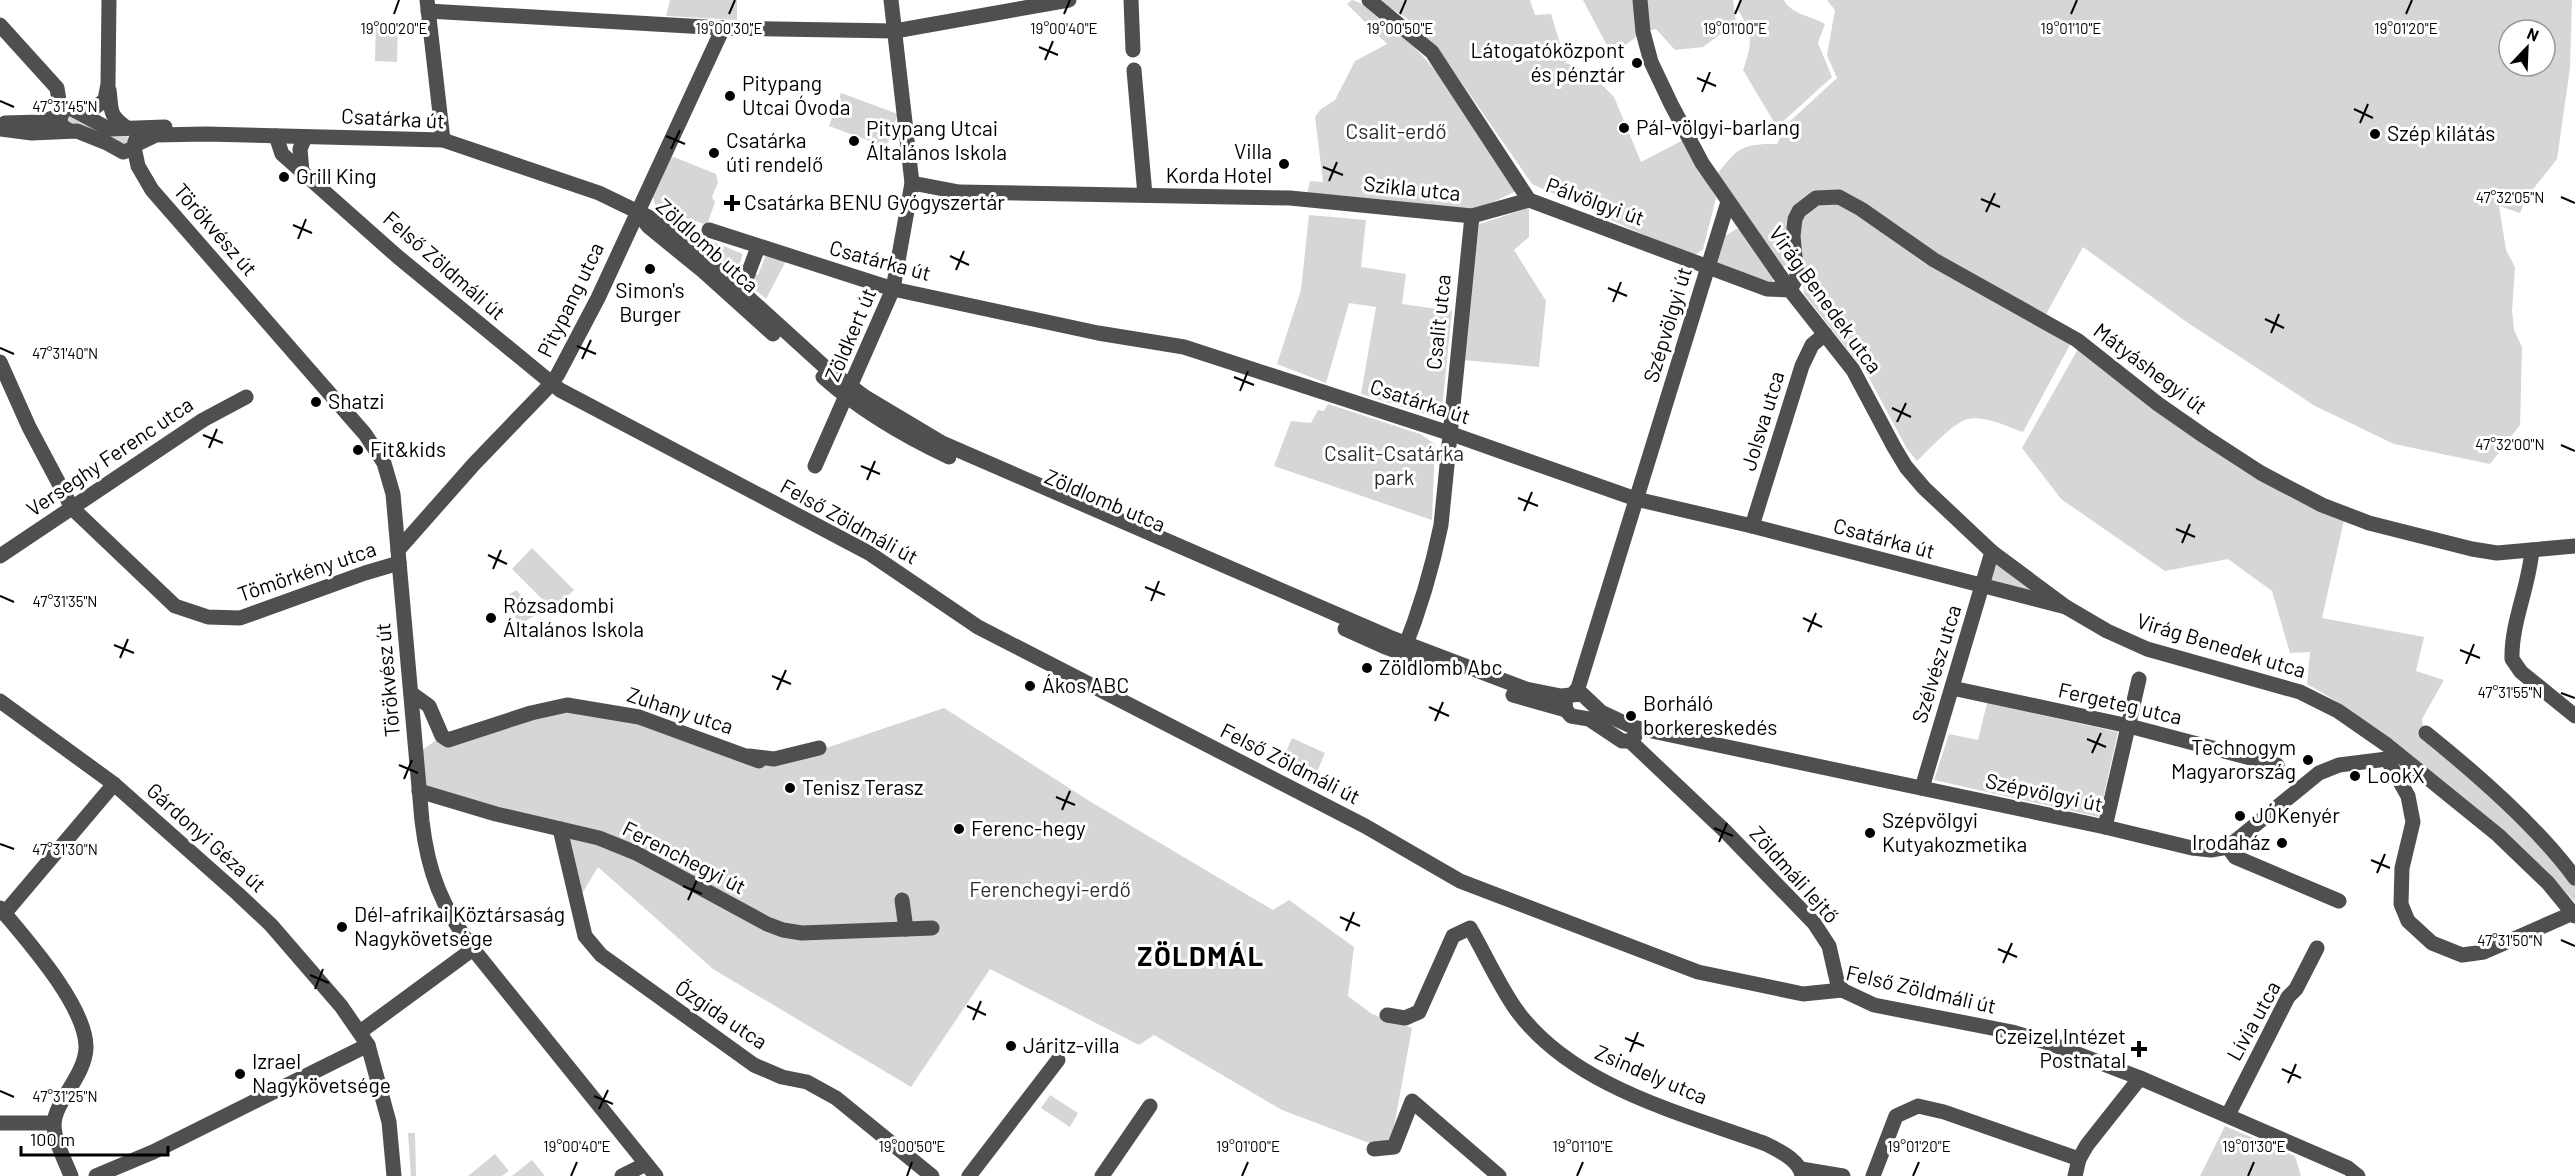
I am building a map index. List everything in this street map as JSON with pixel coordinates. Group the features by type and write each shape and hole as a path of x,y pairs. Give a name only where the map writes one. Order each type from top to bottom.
{"street":[{"name":"Törökvész út","path":"109,0 108,84 111,112 117,121 135,135 138,166 152,190"},
{"name":"Zöldkert út","path":"815,466 893,289 912,183 891,0"},
{"path":"443,140 427,5 723,28 895,32 1069,0"},
{"path":"1131,0 1133,50"},
{"name":"Pálvölgyi út","path":"1369,0 1432,52 1529,200 1767,289 1790,290"},
{"path":"1640,0 1643,32 1651,62 1697,153 1728,202"},
{"path":"0,25 34,62 64,83 69,112 61,124 68,130"},
{"name":"Pitypang utca","path":"399,557 474,464 551,384 576,344 723,28"},
{"path":"1134,70 1145,195"},
{"path":"0,123 41,122 102,104 108,84"},
{"name":"Csatárka út","path":"69,112 109,129 169,127 206,134"},
{"path":"0,129 32,133 68,130 83,132 118,150"},
{"name":"Csatárka út","path":"118,150 128,152 156,135 206,134 443,140 582,187 637,212"},
{"name":"Felső Zöldmáli út","path":"276,136 282,154 398,257 551,384 608,418 869,553 904,575 939,603 978,627 1365,826 1460,881 1698,972 1803,994 1842,990 1874,1005 2012,1032 2049,1043 2228,1115 2348,1168 2358,1176"},
{"path":"302,172 300,148 305,137"},
{"name":"Törökvész út","path":"118,150 136,177 152,190 365,434 379,454 392,488 426,856 435,883 456,926 473,949 656,1176"},
{"name":"Szikla utca","path":"912,183 959,192 1290,198 1472,216 1529,200"},
{"name":"Mátyáshegyi út","path":"1790,290 1797,277 1793,236 1795,219 1799,211 1816,198 1839,197 1861,209 1940,263 2077,340 2158,404 2261,473 2292,490 2355,518 2454,545 2497,553 2532,550 2572,542"},
{"name":"Szépvölgyi út","path":"1728,202 1582,673 1581,689 1574,698 1575,718 1589,719 1622,741 1633,735 1669,733 2105,827 2192,848 2211,850 2228,847"},
{"name":"Virág Benedek utca","path":"1728,202 1790,290 1853,370 1906,467 1924,488 1992,552 2066,608 2107,631 2147,649 2300,692 2338,711 2392,756 2512,848 2548,883 2574,915"},
{"name":"Zöldlomb utca","path":"637,212 663,224 739,288 757,312"},
{"name":"Zöldlomb utca","path":"637,212 649,227 757,312 849,393 942,443 1405,649 1526,689 1574,698"},
{"name":"Csalit utca","path":"1405,649 1419,614 1433,566 1445,495 1449,433 1472,216"},
{"name":"Csatárka út","path":"709,230 893,289 1098,333 1184,347 1449,433 1636,499 1752,526 2066,608"},
{"path":"739,288 748,274 758,247"},
{"name":"Jolsva utca","path":"1752,526 1802,366 1812,345 1825,334"},
{"name":"Tömörkény utca","path":"0,362 29,427 72,508 175,606 208,617 240,618 365,573 399,557"},
{"name":"Verseghy Ferenc utca","path":"0,556 203,420 246,397"},
{"path":"2532,550 2530,571 2513,643 2512,659 2521,672 2575,716"},
{"name":"Szélvész utca","path":"1922,788 1992,552"},
{"path":"2105,827 2139,679"},
{"name":"Fergeteg utca","path":"1952,688 2129,726 2277,765"},
{"name":"Zuhany utca","path":"411,693 429,706 442,736 448,740 531,713 567,705 639,717 754,759 774,759 819,748"},
{"name":"Szépvölgyi út","path":"1574,698 1601,712 1633,735"},
{"name":"Gárdonyi Géza út","path":"0,701 114,784 271,925 341,1006 368,1046 389,1122 393,1176"},
{"path":"2426,733 2464,763 2530,828 2575,878"},
{"name":"Zöldmáli lejtő","path":"1633,735 1642,753 1725,831 1814,923 1829,946 1837,981 1842,990"},
{"path":"2338,901 2235,857 2228,847 2319,773 2338,765 2392,756 2408,796 2413,822 2402,868 2401,904 2408,921 2432,943 2462,955 2484,952 2574,915"},
{"path":"71,1176 59,1148 54,1123 84,1060 84,1038 80,1023 59,982 2,911 114,784"},
{"name":"Ferenchegyi út","path":"420,791 496,814 599,838 636,853 767,924 783,930 802,933 932,928"},
{"name":"Őzgida utca","path":"560,829 585,936 601,955 754,1065 782,1077 807,1082 836,1098 932,1176"},
{"path":"902,900 906,929"},
{"name":"Zsindely utca","path":"1387,1015 1405,1018 1419,1012 1453,936 1470,928 1516,1009 1553,1049 1583,1070 1611,1086 1766,1144 1787,1156 1802,1173 1843,1176"},
{"name":"Lívia utca","path":"2228,1115 2288,997 2296,989 2317,948"},
{"path":"360,1032 473,949"},
{"path":"96,1176 153,1152 368,1046"},
{"path":"969,1176 1058,1060"},
{"path":"2075,1176 2079,1159 2086,1145 2140,1078"},
{"path":"1374,1149 1394,1147 1412,1101 1499,1176"},
{"path":"1102,1176 1150,1106"},
{"path":"1873,1176 1896,1116 1905,1110 1918,1107 1944,1112 2079,1159"},
{"path":"0,1123 54,1123"},
{"path":"622,1176 646,1164"}],"green space":[{"path":"670,0 737,0 737,20 666,16"},
{"name":"Csalit-erdő","path":"1352,0 1366,7 1401,34 1439,74 1516,189 1514,192 1477,210 1307,194 1310,181 1323,182 1315,117 1321,109 1335,100 1355,61 1387,44 1347,4"},
{"path":"1377,0 1530,0 1535,15 1551,14 1566,63 1589,72 1614,97 1641,162 1683,140 1716,198 1703,249 1697,254 1686,254 1532,184 1439,50 1405,17"},
{"path":"1583,0 1733,0 1736,23 1703,47 1675,50 1656,29 1643,32 1612,55"},
{"path":"1739,0 1784,0 1797,12 1825,24 1818,43 1832,77 1777,127 1743,70 1749,52 1750,38 1737,8"},
{"path":"1827,0 2572,0 2570,68 2557,159 2526,198 2520,213 2499,206 2506,250 2515,267 2512,311 2514,330 2522,347 2520,425 2490,464 2394,444 2315,406 2188,323 2083,247 2045,316 1822,191 1798,202 1792,209 1786,228 1788,264 1780,269 1713,179 1739,150 1754,145 1777,144 1787,124 1837,78 1827,55 1835,10"},
{"path":"376,23 398,24 397,62 375,61"},
{"path":"841,93 898,114 886,147 829,126"},
{"path":"67,115 118,136 126,135 129,138 128,145 68,125"},
{"path":"674,157 716,174 718,182 712,197 715,202 707,225 663,210 655,204 653,197 671,158"},
{"path":"1824,200 1841,202 1927,265 2071,343 2023,432 1989,420 1968,419 1948,431 1917,461 1907,449 1867,374 1804,294 1802,248 1795,236 1797,219"},
{"path":"1529,208 1529,237 1514,250 1546,301 1539,367 1463,360 1479,224"},
{"path":"1309,215 1366,220 1361,267 1406,274 1402,304 1452,311 1441,419 1361,394 1376,307 1349,303 1326,383 1277,364 1301,290"},
{"path":"1736,229 1740,230 1773,281 1770,282 1716,264 1725,236"},
{"path":"706,239 743,254 738,268 758,275 766,255 786,261 766,299 702,244"},
{"path":"2078,349 2344,520 2322,618 2424,637 2416,671 2444,680 2422,719 2424,734 2481,784 2551,856 2575,885 2575,902 2514,842 2415,759 2363,719 2307,684 2310,652 2290,653 2272,591 2228,559 2165,571 2061,499 2022,448"},
{"name":"Csalit-Csatárka park","path":"1328,404 1420,434 1435,444 1432,520 1274,466 1291,421 1311,423 1318,410 1324,411"},
{"path":"532,548 574,590 553,610 512,569"},
{"path":"1997,564 2037,593 1991,580"},
{"path":"517,590 534,616 520,624 503,598"},
{"path":"1987,703 2118,732 2099,817 1934,780 1949,734 1978,740"},
{"name":"Ferenchegyi-erdő","path":"567,705 785,762 944,708 1091,802 1273,910 1289,900 1354,947 1348,996 1372,1014 1412,1028 1392,1138 1377,1146 1282,1110 1154,1035 1139,1045 990,969 911,1087 713,969 598,867 577,902 560,829 419,791 415,755 442,736"},
{"path":"1292,738 1325,753 1313,781 1280,766"},
{"path":"1050,1095 1078,1113 1070,1127 1041,1108"},
{"path":"2225,1126 2295,1156 2301,1176 2200,1176"},
{"path":"408,1133 415,1133 416,1176 411,1176"},
{"path":"495,1154 509,1171 502,1176 468,1176"},
{"path":"532,1160 545,1176 512,1176"}],"place":[{"name":"Látogatóközpont és pénztár","path":"1637,63"},
{"name":"Pitypang Utcai Óvoda","path":"730,96"},
{"name":"Pál-völgyi-barlang","path":"1624,128"},
{"name":"Szép kilátás","path":"2375,134"},
{"name":"Pitypang Utcai Általános Iskola","path":"854,141"},
{"name":"Csatárka úti rendelő","path":"714,153"},
{"name":"Villa Korda Hotel","path":"1284,164"},
{"name":"Grill King","path":"284,177"},
{"name":"Csatárka BENU Gyógyszertár","path":"732,203"},
{"name":"Simon's Burger","path":"650,269"},
{"name":"Shatzi","path":"316,402"},
{"name":"Fit&kids","path":"358,450"},
{"name":"Rózsadombi Általános Iskola","path":"491,618"},
{"name":"Zöldlomb Abc","path":"1367,668"},
{"name":"Ákos ABC","path":"1030,686"},
{"name":"Borháló borkereskedés","path":"1631,716"},
{"name":"Technogym Magyarország","path":"2308,760"},
{"name":"LookX","path":"2355,776"},
{"name":"Tenisz Terasz","path":"790,788"},
{"name":"JÓKenyér","path":"2240,816"},
{"name":"Ferenc-hegy","path":"959,829"},
{"name":"Szépvölgyi Kutyakozmetika","path":"1870,833"},
{"name":"Irodaház","path":"2282,843"},
{"name":"Dél-afrikai Köztársaság Nagykövetsége","path":"342,927"},
{"name":"Járitz-villa","path":"1011,1046"},
{"name":"Czeizel Intézet Postnatal","path":"2139,1049"},
{"name":"Izrael Nagykövetsége","path":"240,1074"}],"district":[{"name":"ZÖLDMÁL","path":"1201,957"}]}
